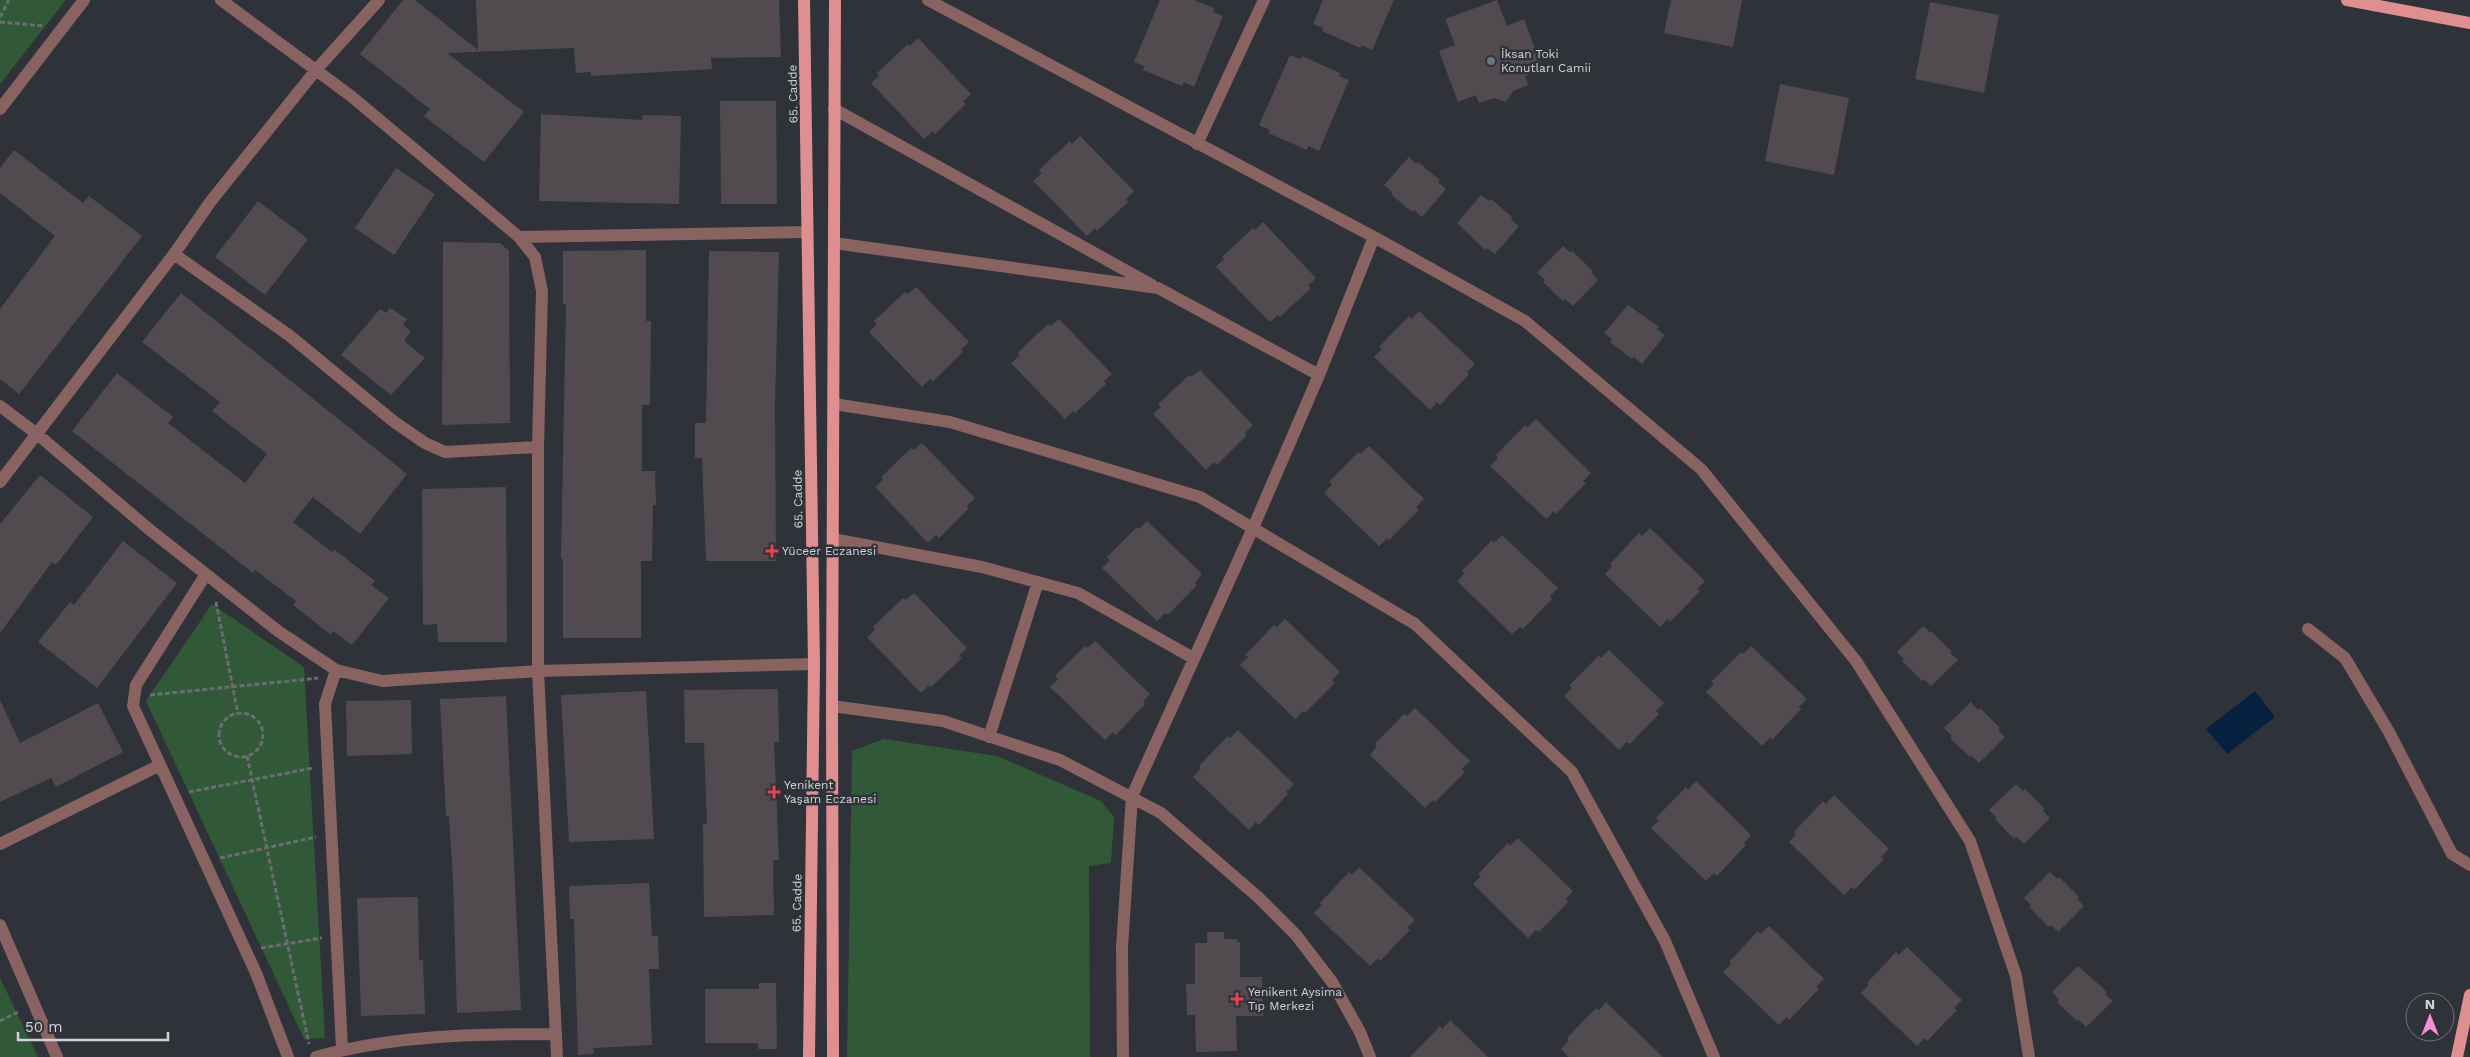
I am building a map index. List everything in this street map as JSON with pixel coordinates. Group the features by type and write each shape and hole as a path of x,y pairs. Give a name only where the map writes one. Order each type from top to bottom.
{"main road":[{"name":"65. Cadde","path":"804,0 814,664 809,1057"},
{"path":"833,1057 832,706 835,0"},
{"path":"2347,0 2470,23"},
{"path":"2456,1057 2470,995"}],"street":[{"path":"0,109 84,0"},
{"path":"221,0 351,96 519,237 535,257 542,291 538,447 538,671 557,1057"},
{"path":"0,482 174,254 211,201 316,70 379,0"},
{"path":"928,0 1374,237 1525,321 1702,469 1856,662 1970,841 2016,976 2029,1057"},
{"path":"1197,144 1261,1"},
{"path":"834,109 1319,375"},
{"path":"519,237 807,232"},
{"path":"1123,1057 1122,947 1132,796 1253,528 1319,375 1374,237"},
{"path":"834,243 1158,288"},
{"path":"174,254 290,336 393,421 425,443 445,452 538,447"},
{"path":"834,404 950,422 1200,497 1416,624 1572,772 1665,941 1714,1057"},
{"path":"0,406 38,434 150,530 335,673 382,681 538,671 814,664"},
{"path":"833,539 982,567 1078,593 1193,658"},
{"path":"206,574 136,686 133,706 246,951 288,1057"},
{"path":"989,737 1038,582"},
{"path":"2308,629 2345,658 2389,732 2452,854 2470,865"},
{"path":"335,673 325,704 342,1049"},
{"path":"832,706 943,721 1060,760 1162,813 1258,897 1296,935 1332,982 1360,1032 1370,1057"},
{"path":"0,844 160,765"},
{"path":"0,925 57,1057"},
{"path":"312,1052 342,1049 357,1045 464,1034 556,1034"}],"path":[{"path":"0,17 9,0"},
{"path":"0,22 63,27"},
{"path":"225,588 215,598 238,714"},
{"path":"134,696 206,690 232,685 335,673"},
{"path":"244,713 256,719 263,731 261,745 252,755 247,756 238,757 225,751 219,739 221,725 230,715 244,713"},
{"path":"247,756 312,1052"},
{"path":"174,795 252,778 328,765"},
{"path":"204,861 332,834"},
{"path":"246,951 337,936"},
{"path":"0,1021 33,1005"}],"green space":[{"path":"0,0 66,0 0,84"},
{"path":"212,604 304,667 325,1038 304,1039 146,701"},
{"path":"884,739 997,756 1101,801 1114,817 1111,863 1089,866 1090,1057 847,1057 852,751"},
{"path":"0,978 38,1057 0,1057"}],"water":[{"path":"2255,691 2275,717 2227,754 2206,729"}],"building":[{"path":"403,0 415,0 478,50 476,0 779,0 781,57 711,58 712,69 591,76 591,72 576,73 574,48 447,53 524,112 484,162 424,116 430,109 360,54"},
{"path":"1160,0 1194,0 1214,8 1213,12 1223,16 1194,87 1184,82 1182,86 1143,70 1144,66 1134,62"},
{"path":"1323,0 1394,0 1372,50 1362,45 1360,48 1322,31 1323,28 1313,24"},
{"name":"İksan Toki Konutları Camii","path":"1497,0 1507,26 1524,19 1543,70 1525,76 1528,85 1513,91 1506,102 1494,98 1479,103 1476,95 1458,102 1439,51 1455,45 1445,19"},
{"path":"1671,0 1742,0 1733,47 1664,33"},
{"path":"1930,2 1999,15 1984,93 1915,79"},
{"path":"918,38 971,94 963,102 966,104 935,134 933,131 924,139 871,83 879,76 877,73 908,44 910,46"},
{"path":"1290,55 1300,59 1302,56 1340,73 1339,76 1349,80 1319,151 1308,146 1307,150 1268,133 1270,130 1259,125"},
{"path":"1780,84 1849,98 1834,175 1765,161"},
{"path":"720,101 776,101 777,204 721,204"},
{"path":"541,114 642,120 643,115 681,116 679,204 539,201"},
{"path":"1080,136 1134,191 1126,199 1128,202 1097,231 1095,228 1087,236 1033,181 1042,173 1039,170 1070,141 1072,144"},
{"path":"14,150 83,203 89,196 142,236 19,394 0,379 0,309 55,236 0,193 0,168"},
{"path":"1409,157 1440,180 1438,182 1446,189 1422,217 1414,210 1412,212 1391,194 1392,192 1384,185"},
{"path":"396,168 435,194 394,255 355,228"},
{"path":"1481,195 1489,201 1491,199 1512,217 1511,219 1519,226 1495,254 1487,248 1485,250 1457,223"},
{"path":"258,201 308,239 265,295 215,257"},
{"path":"1263,222 1316,278 1308,286 1311,288 1280,317 1278,315 1270,322 1216,267 1224,259 1222,257 1253,228 1255,230"},
{"path":"443,242 500,243 509,251 510,423 442,425"},
{"path":"1563,246 1571,253 1572,251 1593,271 1591,272 1598,280 1573,306 1565,299 1563,301 1543,282 1545,280 1537,273"},
{"path":"646,250 646,321 651,321 650,405 642,405 642,471 655,471 656,505 653,505 652,561 641,561 641,638 563,638 563,559 561,559 566,304 563,304 563,251"},
{"path":"709,251 779,252 775,406 776,561 706,561 702,458 695,458 695,423 706,423"},
{"path":"916,287 969,342 961,350 963,352 933,381 930,379 922,387 869,332 877,324 874,321 905,292 908,294"},
{"path":"181,293 407,474 360,534 313,497 293,522 332,552 335,550 375,581 371,585 389,598 352,645 333,631 330,634 293,605 296,601 255,570 253,573 72,431 117,373 173,417 168,423 245,483 267,454 212,411 220,402 142,342"},
{"path":"1628,305 1659,327 1657,329 1665,335 1642,364 1634,357 1632,359 1610,342 1612,339 1604,333"},
{"path":"390,308 407,319 403,325 411,331 404,341 425,358 391,395 341,355 380,309 386,313"},
{"path":"1419,311 1475,364 1467,372 1469,374 1440,405 1437,402 1430,410 1374,357 1382,349 1379,347 1409,316 1411,319"},
{"path":"1059,319 1112,374 1104,381 1106,384 1075,413 1073,411 1065,419 1011,363 1020,355 1017,353 1048,324 1050,326"},
{"path":"1200,370 1253,425 1245,433 1247,435 1217,465 1214,462 1206,470 1153,414 1161,407 1158,404 1189,375 1191,377"},
{"path":"1536,419 1591,473 1583,481 1586,483 1556,514 1554,511 1546,519 1490,466 1498,458 1496,455 1525,425 1528,427"},
{"path":"922,443 975,498 967,506 969,508 939,538 936,535 928,543 875,487 883,480 881,477 911,448 914,450"},
{"path":"1369,446 1424,499 1416,507 1419,510 1389,540 1387,538 1379,546 1324,493 1332,484 1329,482 1358,452 1361,454"},
{"path":"40,475 93,517 56,565 52,562 0,633 0,524"},
{"path":"506,487 507,642 438,642 437,624 423,625 422,489"},
{"path":"1147,521 1202,574 1195,583 1197,585 1168,615 1165,613 1157,621 1102,568 1110,560 1107,557 1137,527 1139,529"},
{"path":"1650,528 1705,581 1697,589 1700,591 1670,622 1668,619 1660,627 1605,574 1612,566 1610,564 1639,533 1642,536"},
{"path":"1502,535 1558,588 1550,596 1552,599 1523,629 1520,627 1512,634 1457,581 1465,573 1462,571 1492,540 1494,543"},
{"path":"123,541 177,583 97,688 38,642 70,602 74,605"},
{"path":"914,593 967,648 959,656 962,658 931,687 929,685 921,693 867,637 875,630 873,627 903,598 906,600"},
{"path":"1285,619 1340,672 1332,680 1335,683 1305,713 1303,711 1295,719 1240,665 1248,657 1245,655 1274,625 1277,627"},
{"path":"1923,626 1932,632 1958,660 1931,686 1924,679 1922,681 1902,661 1904,659 1897,652"},
{"path":"1095,641 1150,694 1143,702 1145,704 1116,735 1113,732 1105,740 1050,687 1058,679 1055,676 1085,646 1087,648"},
{"path":"1751,646 1807,699 1799,707 1801,709 1772,740 1770,737 1762,746 1706,692 1714,684 1711,682 1741,652 1743,654"},
{"path":"1609,650 1664,703 1656,711 1659,714 1630,744 1627,742 1619,750 1564,696 1572,688 1569,686 1599,655 1601,658"},
{"path":"778,689 779,742 774,742 779,860 773,860 774,915 704,917 703,824 707,824 704,743 685,743 684,690"},
{"path":"646,691 654,839 569,842 561,695"},
{"path":"506,696 521,1010 457,1013 453,879 449,816 446,816 440,699"},
{"path":"0,700 20,743 98,703 123,752 56,787 51,778 0,802"},
{"path":"411,700 412,754 347,756 346,701"},
{"path":"1971,702 1978,710 1980,708 2000,728 1998,730 2005,737 1979,763 1950,738 1952,736 1944,728"},
{"path":"1415,708 1470,761 1462,769 1465,772 1435,802 1433,800 1425,808 1370,755 1377,746 1375,744 1404,714 1407,716"},
{"path":"1238,730 1294,784 1286,792 1288,794 1259,825 1256,822 1249,830 1193,777 1201,769 1199,766 1228,736 1230,738"},
{"path":"1696,781 1751,835 1744,843 1746,845 1717,876 1714,873 1706,881 1651,828 1659,820 1656,818 1686,787 1688,790"},
{"path":"2016,784 2023,791 2025,789 2045,809 2043,811 2050,818 2024,844 2016,837 2014,839 1989,810"},
{"path":"1834,795 1889,849 1881,857 1884,859 1854,890 1852,887 1844,895 1789,842 1796,834 1794,832 1823,801 1826,804"},
{"path":"1518,838 1573,891 1566,899 1568,902 1539,932 1536,930 1528,938 1473,884 1481,876 1478,874 1508,843 1510,846"},
{"path":"1359,867 1415,920 1407,928 1410,930 1380,961 1378,958 1370,966 1314,913 1322,905 1320,903 1349,872 1352,875"},
{"path":"2050,872 2057,879 2059,877 2079,897 2077,899 2084,906 2058,932 2051,925 2049,927 2029,907 2031,905 2024,898"},
{"path":"649,883 652,936 658,936 659,969 649,969 652,1045 593,1048 594,1054 578,1055 574,919 570,919 569,886"},
{"path":"418,897 419,960 423,960 425,1014 361,1016 357,898"},
{"path":"1769,926 1824,979 1816,987 1819,989 1789,1020 1787,1017 1779,1025 1723,972 1731,964 1729,962 1758,931 1761,934"},
{"name":"Yenikent Aysima Tıp Merkezi","path":"1207,932 1224,932 1224,939 1237,939 1237,942 1240,942 1240,977 1262,977 1263,1016 1236,1016 1237,1051 1196,1052 1195,1015 1187,1015 1186,984 1195,984 1195,943 1207,943"},
{"path":"1907,947 1962,1000 1954,1008 1957,1010 1927,1041 1925,1038 1917,1046 1861,993 1869,985 1867,983 1896,952 1899,955"},
{"path":"2078,966 2107,992 2105,994 2113,1001 2086,1027 2057,1002 2059,1000 2052,992"},
{"path":"759,983 776,983 777,1049 758,1049 758,1043 705,1043 705,989 759,989"},
{"path":"1606,1002 1663,1057 1569,1057 1561,1049 1569,1041 1567,1038 1596,1008 1599,1010"},
{"path":"1450,1020 1488,1057 1410,1057 1440,1026 1442,1029"}],"place":[{"name":"İksan Toki Konutları Camii","path":"1491,61"},
{"name":"Yüceer Eczanesi","path":"772,551"},
{"name":"Yenikent Yaşam Eczanesi","path":"774,792"},
{"name":"Yenikent Aysima Tıp Merkezi","path":"1237,999"}]}
